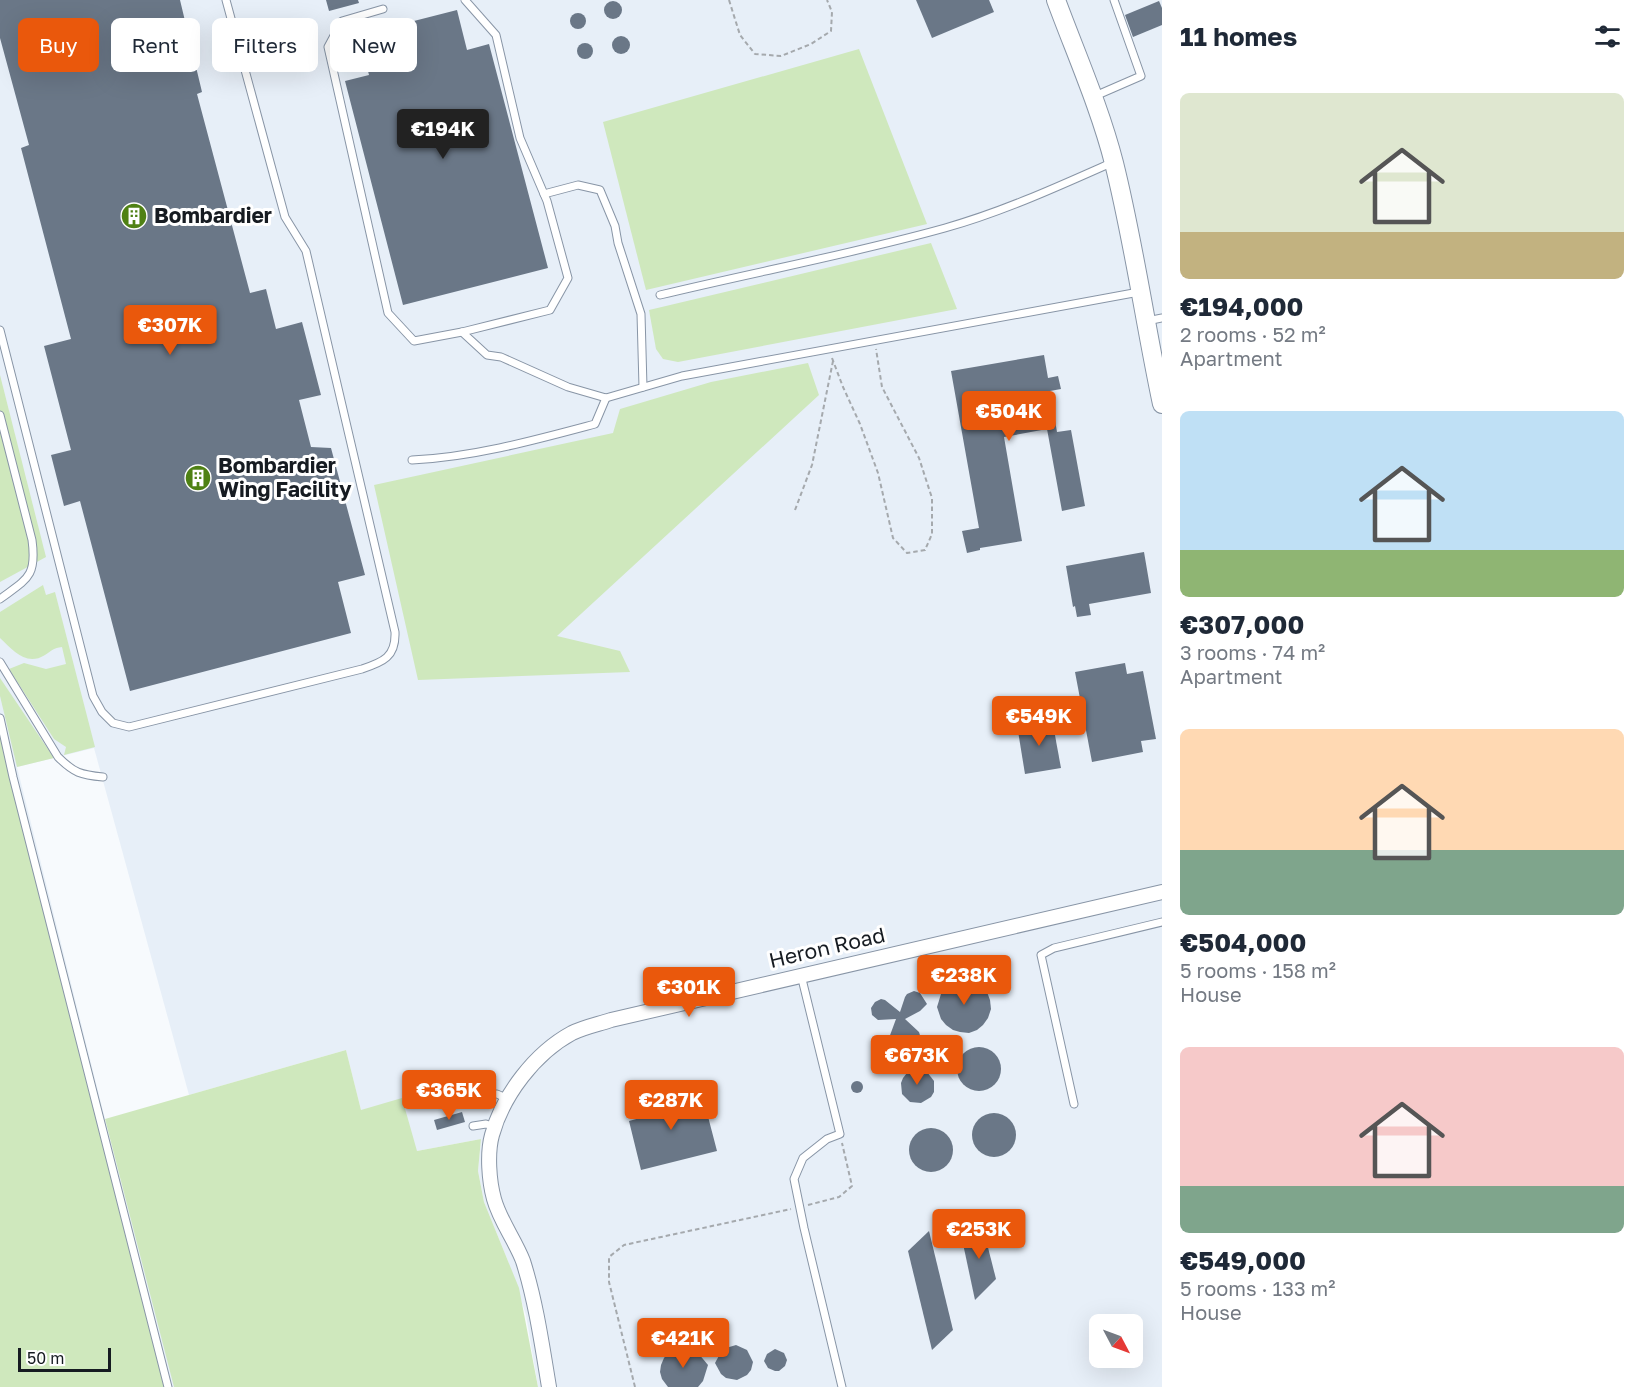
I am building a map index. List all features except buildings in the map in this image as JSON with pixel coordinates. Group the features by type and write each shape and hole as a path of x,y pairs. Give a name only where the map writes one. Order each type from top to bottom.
{"street":[{"path":"1056,0 1114,162 1142,292 1154,320 1162,404"},
{"name":"Heron Road","path":"549,1387 538,1323 525,1269 494,1199 489,1171 491,1137 499,1114 514,1088 551,1047 574,1032 612,1020 1162,892"}],"lane":[{"path":"0,330 93,696 102,712 112,723 129,727 362,669 379,663 390,655 395,644 395,632 306,251 285,217 226,0"},
{"path":"383,9 342,21 328,47 388,313 414,341 462,332 550,310 568,278 544,195 520,138 496,35 465,0"},
{"path":"1092,97 1141,76 1114,0"},
{"path":"660,295 946,227 996,211 1114,162"},
{"path":"544,195 578,184 600,190 615,226 640,314 643,387"},
{"path":"462,332 487,355 501,357 568,387 606,398 682,376 1142,292"},
{"path":"412,460 437,459 504,447 595,424 606,398"},
{"path":"0,416 32,540 34,557 32,571 26,580 0,599"},
{"path":"0,662 58,757 69,768 85,775 103,777"},
{"path":"0,718 168,1387"},
{"path":"1074,1104 1041,955 1054,948 1162,922"},
{"path":"801,975 840,1134 826,1139 803,1158 794,1179 842,1387"},
{"path":"465,1094 497,1094 508,1099"},
{"path":"473,1126 486,1124 495,1127"}],"path":[{"path":"729,0 740,35 755,54 781,56 811,44 831,31 832,12 827,0"},
{"path":"830,349 843,387 861,424 878,473 892,537 907,553 925,550 932,534 932,498 919,458 882,387 874,340"},
{"path":"795,510 812,465 833,361"},
{"path":"635,1387 609,1281 609,1257 624,1245 839,1197 852,1186 840,1134"}],"shaded area":[{"path":"0,0 1162,0 1162,1387 538,1387 526,1315 508,1261 484,1202 478,1171 481,1139 417,1151 361,1110 346,1050 189,1095 94,748 17,767 175,1387 0,1387"}],"green space":[{"path":"859,49 927,224 646,290 603,122"},
{"path":"931,243 957,309 678,362 663,359 656,349 649,310"},
{"path":"808,363 819,395 557,636 620,651 630,672 418,680 374,485 613,433 620,409 711,382"},
{"path":"0,375 46,557 0,582"},
{"path":"43,585 46,595 55,592 95,747 64,755 66,747 54,739 9,669 24,663 46,669 66,664 62,647 32,659 20,656 0,638 0,612"},
{"path":"0,678 54,758 17,767 0,696"},
{"path":"0,731 59,974 164,1387 0,1387"},
{"path":"346,1050 361,1110 402,1098 417,1151 481,1139 478,1171 484,1202 519,1288 538,1387 174,1387 105,1119"}],"place":[{"name":"Bombardier","path":"134,216"},
{"name":"Bombardier Wing Facility","path":"198,478"}]}
